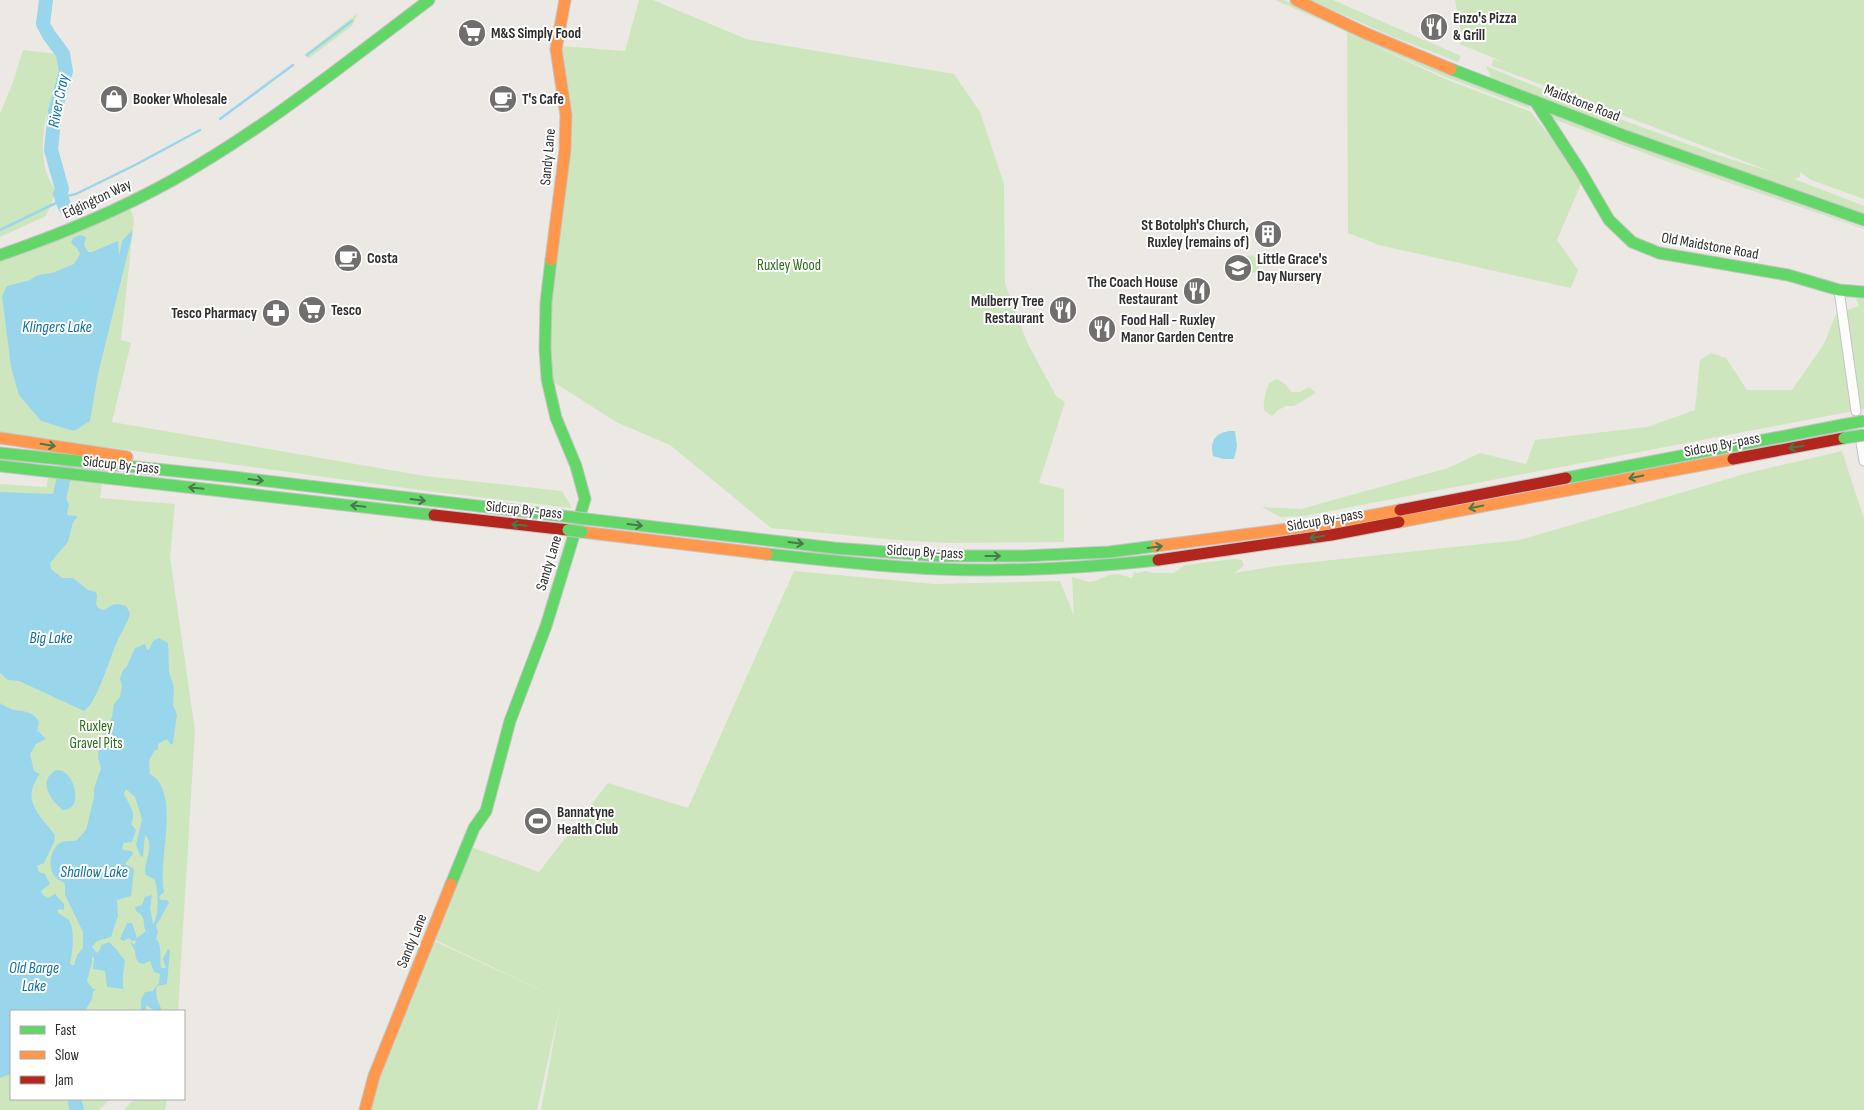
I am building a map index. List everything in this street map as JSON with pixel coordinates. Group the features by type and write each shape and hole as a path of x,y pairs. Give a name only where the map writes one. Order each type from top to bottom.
{"main road":[{"name":"Edgington Way","path":"0,250 124,196 221,146 235,136 242,136 416,0"},
{"name":"Edgington Way","path":"393,18 400,17 422,0"},
{"name":"Edgington Way","path":"0,250 41,240 170,181 202,161 258,117 332,72 429,0"},
{"name":"Sandy Lane","path":"365,1110 374,1076 429,939 474,828 486,811 510,720 546,626 585,499 576,466 556,418 548,379 545,348 546,302 565,150 566,115 556,50 559,23 565,0"},
{"name":"Maidstone Road","path":"1296,0 1388,43 1535,101 1638,140 1864,220"},
{"name":"Old Maidstone Road","path":"1535,101 1581,172 1609,220 1632,242 1659,253 1788,276 1839,290 1864,292"},
{"name":"Edgington Way","path":"124,196 127,198 200,160 202,161"},
{"name":"Sidcup By-pass","path":"0,452 104,459 233,477 834,548 939,556 1024,556 1109,552 1326,524 1864,420"},
{"path":"0,438 104,459"},
{"name":"Sidcup By-pass","path":"0,466 832,561 938,568 1024,570 1111,565 1206,554 1331,535 1775,450 1844,438 1863,439"},
{"path":"0,475 101,478"}],"street":[{"path":"1839,290 1856,411"},
{"path":"1863,439 1864,461"}],"green space":[{"name":"Ruxley Wood","path":"639,0 653,0 746,39 954,74 980,112 1004,184 1005,284 1027,342 1056,396 1065,402 1039,483 1064,489 1064,542 945,543 771,528 670,445 616,422 549,379 547,348 566,150 561,46 625,51"},
{"path":"1275,0 1284,0 1383,47 1526,104 1531,109 1443,76 1365,41 1443,78 1531,112 1555,143 1581,184 1557,240 1578,270 1571,288 1379,245 1348,233 1347,32"},
{"path":"1310,0 1333,0 1461,56 1458,62 1391,36"},
{"path":"1455,0 1864,0 1864,199 1811,180 1800,172 1800,177 1794,179 1864,206 1864,215 1641,136 1492,79 1486,66 1569,100 1717,155 1775,173 1492,66 1493,59 1506,63 1460,44 1461,33"},
{"path":"358,13 352,26 309,58 304,55"},
{"path":"23,50 57,54 60,61 60,78 51,101 43,142 46,170 56,192 46,216 0,237 0,114"},
{"path":"1548,113 1864,229 1660,159 1548,117"},
{"name":"Ruxley Gravel Pits","path":"130,207 134,220 121,340 131,343 112,422 425,476 562,491 572,508 427,491 106,447 100,498 175,504 170,557 195,731 178,1010 10,1010 10,1100 110,1100 99,1110 0,1110 0,484 46,487 57,440 0,432 0,261"},
{"path":"1252,255 1258,259 1260,272 1249,273 1249,278 1245,278 1244,256"},
{"path":"1855,296 1864,297 1864,409 1304,516 1280,517 1262,507 1301,509 1448,468 1480,453 1526,464 1535,440 1647,427 1695,410 1700,360 1711,353 1726,358 1747,390 1792,390 1824,344 1836,314 1859,306"},
{"path":"1277,379 1292,392 1300,392 1309,387 1316,393 1294,406 1286,406 1278,410 1272,416 1264,410 1264,400 1269,383"},
{"path":"1842,451 1864,519 1864,1110 541,1110 561,1002 537,1110 366,1110 430,939 562,1000 431,938 471,847 539,872 608,783 688,808 794,571 934,584 1060,581 1074,616 1072,577 1089,582 1109,575 1119,574 1132,578 1134,572 1174,573 1184,565 1234,559 1242,560 1244,566 1234,573 1276,566 1520,540 1748,473"},
{"path":"133,1100 167,1100 165,1110 124,1110"}],"water":[{"name":"Klingers Lake","path":"132,230 98,374 90,421 74,431 41,421 19,395 11,367 2,296 7,286 30,280 38,275 52,273 74,264 80,254 71,243 73,238 80,235 86,237 84,245 88,252 118,241 119,256 122,241"},
{"path":"1235,431 1237,446 1234,459 1223,459 1213,456 1212,446 1214,439 1220,434"},
{"name":"Big Lake","path":"61,489 69,504 67,515 77,516 77,518 73,522 68,542 50,563 51,569 62,578 73,578 88,590 96,592 98,608 104,610 117,604 126,606 130,613 94,699 84,711 19,681 8,680 0,673 0,492 53,494 58,493"},
{"path":"159,638 168,643 169,671 174,688 173,705 177,715 173,743 171,745 167,739 158,744 158,749 154,751 149,761 150,774 160,783 165,796 167,811 163,863 164,892 159,897 161,900 167,900 169,903 156,926 158,932 156,939 160,949 161,968 166,968 163,959 168,949 170,950 167,984 157,986 156,990 162,1010 154,1010 146,1005 146,1010 141,1010 141,1000 145,992 153,991 159,983 160,974 154,972 150,961 143,964 137,960 134,948 130,942 135,945 136,940 132,941 129,938 123,941 120,939 127,923 132,923 137,938 146,931 143,918 135,907 142,905 145,897 152,895 150,908 153,924 158,903 156,883 154,879 146,875 145,871 149,852 148,839 145,835 143,856 141,857 136,845 142,819 135,797 126,789 124,794 133,812 131,824 136,830 132,842 124,843 122,848 123,850 132,851 133,854 125,864 133,868 134,871 131,896 117,900 118,916 111,937 97,941 92,947 97,953 101,945 109,942 117,950 125,961 123,989 107,987 105,971 93,969 94,959 92,956 87,981 96,990 93,991 92,999 86,1010 10,1010 10,1074 0,1078 0,703 11,709 32,714 39,722 37,730 46,739 36,744 30,754 34,771 40,774 34,784 32,800 38,814 55,835 54,842 44,863 37,866 39,872 45,874 50,884 41,891 43,895 48,898 55,894 64,904 64,910 60,909 57,911 69,920 71,924 73,941 70,962 71,965 74,965 77,955 83,948 83,932 65,895 65,884 55,877 51,868 52,853 58,845 64,841 77,840 86,830 94,797 94,789 101,768 98,758 99,741 106,734 114,704 120,697 122,686 120,679 123,670 127,666 135,648 145,644 149,650 153,641"},
{"path":"56,770 67,774 74,787 75,801 69,809 63,810 54,801 46,785 50,774"}],"waterway":[{"name":"River Cray","path":"46,0 43,24 63,54 66,71 55,111 51,150 62,189 60,194 65,207"},
{"path":"307,55 352,21"},
{"path":"220,119 293,65"},
{"path":"0,230 56,203 60,194 67,196 76,194 200,130"},
{"name":"River Cray","path":"57,508 67,463"},
{"name":"River Cray","path":"74,1100 77,1110"}],"traffic: fast":[{"path":"0,255 66,231 109,212 151,192 205,161 271,118 429,0"},
{"path":"1451,69 1625,136 1864,220"},
{"path":"1535,101 1581,172 1609,220 1632,242 1659,253 1788,275 1839,290 1864,292"},
{"path":"451,884 474,828 486,811 510,721 546,626 585,499 576,466 556,418 547,379 545,348 546,302 551,260"},
{"path":"1842,425 1864,421"},
{"path":"1566,478 1842,425"},
{"path":"1844,438 1864,435"},
{"path":"0,453 233,477 571,517"},
{"path":"0,466 434,515"},
{"path":"571,517 586,519"},
{"path":"586,519 834,548 939,556 1024,556 1109,552 1156,546"},
{"path":"568,530 582,532"},
{"path":"767,554 874,565 965,570 1048,569 1158,560"}],"traffic: slow":[{"path":"551,260 565,150 566,115 556,49 565,0"},
{"path":"1296,0 1365,33 1451,69"},
{"path":"0,438 127,457"},
{"path":"1399,522 1733,459"},
{"path":"1156,546 1326,524 1400,510"},
{"path":"582,532 767,554"},
{"path":"365,1110 374,1076 451,884"}],"traffic: jam":[{"path":"1733,459 1844,438"},
{"path":"1400,510 1566,478"},
{"path":"434,515 568,530"},
{"path":"1158,560 1331,535 1399,522"}],"place":[{"name":"Enzo's Pizza & Grill","path":"1434,27"},
{"name":"M&S Simply Food","path":"472,33"},
{"name":"Booker Wholesale","path":"114,99"},
{"name":"T's Cafe","path":"503,99"},
{"name":"St Botolph's Church, Ruxley (remains of)","path":"1268,234"},
{"name":"Costa","path":"348,258"},
{"name":"Little Grace's Day Nursery","path":"1238,268"},
{"name":"The Coach House Restaurant","path":"1197,291"},
{"name":"Tesco","path":"312,310"},
{"name":"Mulberry Tree Restaurant","path":"1063,310"},
{"name":"Tesco Pharmacy","path":"276,313"},
{"name":"Food Hall - Ruxley Manor Garden Centre","path":"1102,329"},
{"name":"Bannatyne Health Club","path":"538,821"}],"water label":[{"name":"Shallow Lake","path":"94,872"},
{"name":"Old Barge Lake","path":"34,977"}]}
